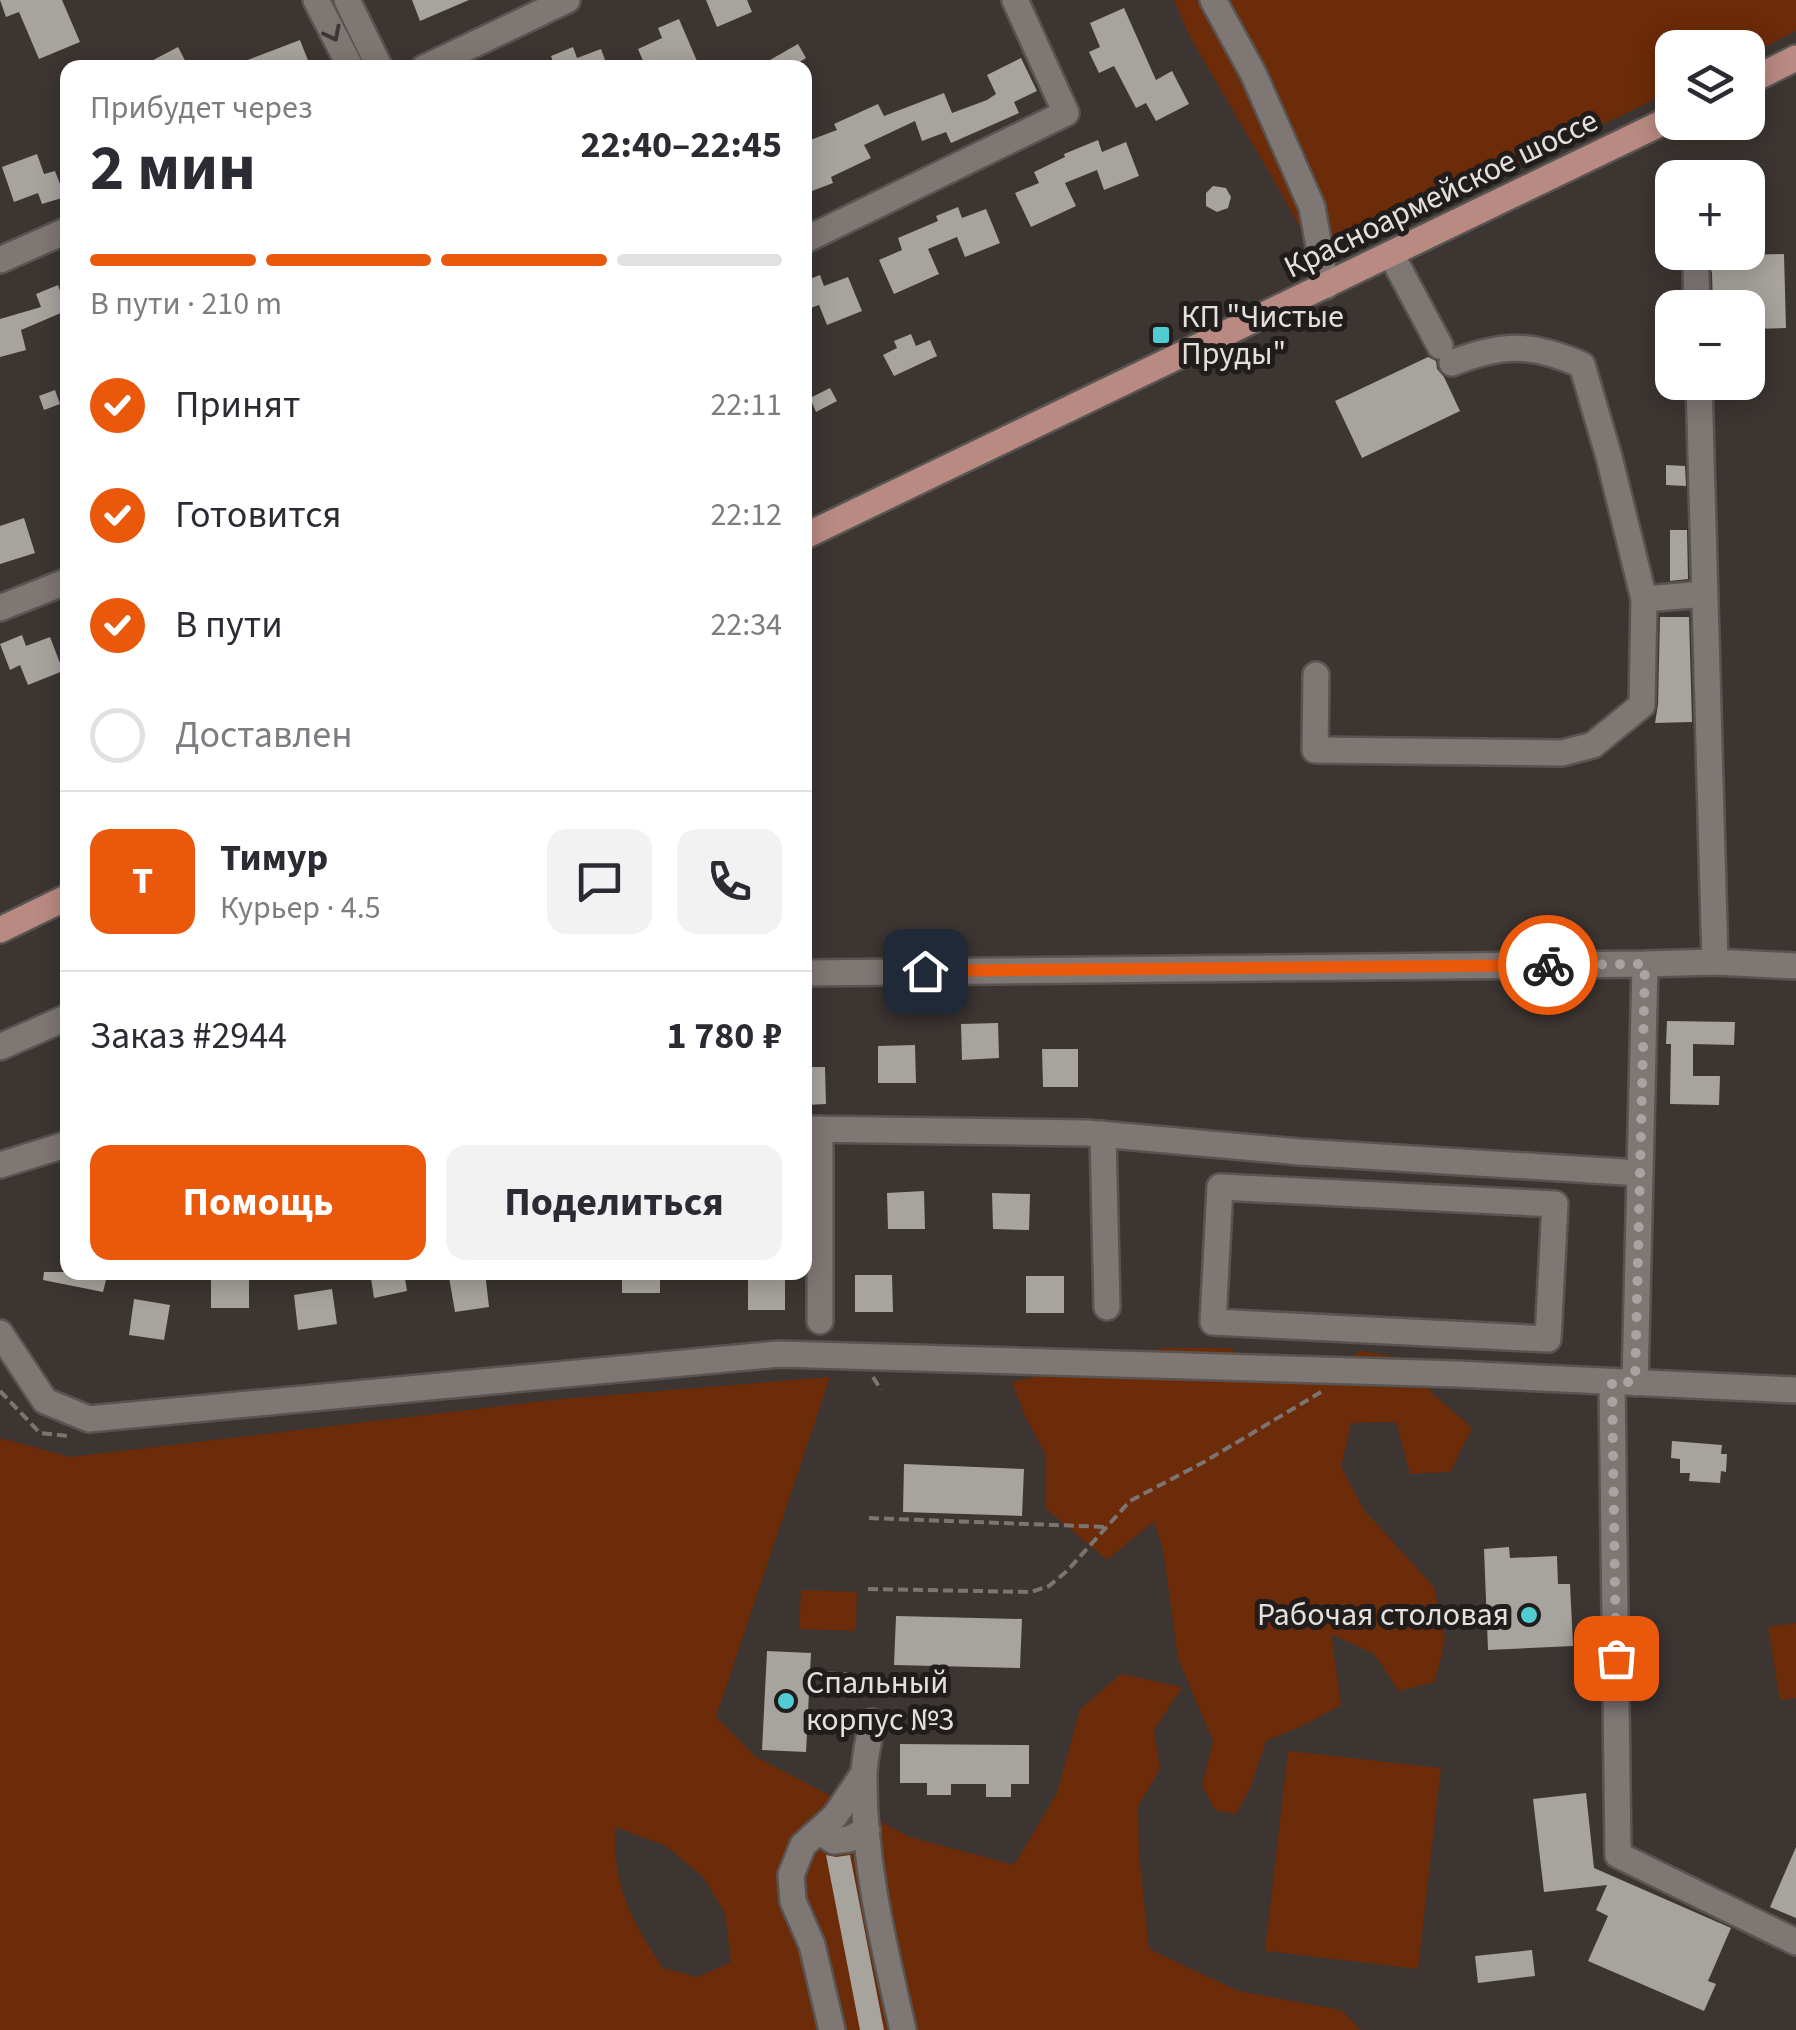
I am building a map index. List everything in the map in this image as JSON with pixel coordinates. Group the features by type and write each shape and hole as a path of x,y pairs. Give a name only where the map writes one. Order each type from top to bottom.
{"main road":[{"path":"1765,74 1796,58"},
{"name":"Красноармейское шоссе","path":"812,533 1655,126"},
{"path":"0,930 60,900"}],"street":[{"path":"316,0 347,60"},
{"path":"347,0 376,60"},
{"path":"441,60 567,0"},
{"path":"812,237 1066,113 1015,0"},
{"path":"1213,0 1253,73 1312,206 1326,286"},
{"path":"0,260 60,234"},
{"path":"1316,675 1315,750 1562,753 1593,744 1642,705 1644,600 1582,365 1557,354 1516,347 1446,355 1392,254"},
{"path":"1696,273 1696,290"},
{"path":"1700,400 1715,962"},
{"path":"0,608 60,583"},
{"path":"1644,600 1705,594"},
{"path":"812,972 1715,962 1796,966"},
{"path":"1645,964 1640,1173 1623,1382 1618,1855 1796,1942"},
{"path":"0,1047 60,1021"},
{"path":"820,1321 812,1129 1103,1134 1280,1150 1640,1173"},
{"path":"1103,1134 1107,1307"},
{"path":"1280,1150 1281,1190"},
{"path":"0,1165 60,1151"},
{"path":"1524,1166 1528,1203"},
{"path":"1220,1187 1281,1190 1554,1204 1548,1340 1213,1322 1220,1187"},
{"path":"0,1333 45,1400 89,1419 779,1354 1441,1374 1796,1390"},
{"path":"1441,1374 1442,1334"},
{"path":"872,1722 864,1773 869,1865 902,2030"},
{"path":"832,2030 812,1945 793,1901 791,1875 803,1845 835,1816 864,1773"},
{"path":"819,1831 834,1841 867,1830"}],"path":[{"path":"868,1589 1032,1592 1049,1586 1067,1572 1130,1501 1326,1389"},
{"path":"869,1518 1107,1527"},
{"path":"814,1674 871,1675"}],"shaded area":[{"path":"1174,0 1796,0 1796,31 1765,46 1765,30 1655,30 1655,99 1318,261 1190,37"},
{"path":"1162,1348 1229,1348 1306,1382 1361,1351 1408,1359 1433,1394 1472,1428 1450,1472 1410,1474 1396,1422 1351,1423 1341,1467 1364,1510 1434,1587 1445,1639 1435,1682 1399,1691 1374,1654 1331,1634 1341,1705 1266,1741 1251,1786 1236,1814 1215,1810 1202,1786 1213,1741 1178,1658 1163,1549 1154,1521 1107,1560 1045,1508 1045,1454 1012,1382"},
{"path":"830,1377 716,1717 756,1757 910,1837 1014,1865 1057,1793 1080,1709 1121,1674 1182,1687 1154,1730 1160,1769 1138,1806 1149,1949 1238,1991 1341,2010 1361,2030 0,2030 0,1438 70,1457 561,1399","holes":["615,1827 666,1846 703,1877 725,1913 731,1962 697,1977 663,1968 642,1934 621,1885"]},
{"path":"801,1590 857,1592 856,1631 799,1629"},
{"path":"1796,1623 1796,1698 1780,1700 1768,1627"},
{"path":"1288,1751 1441,1768 1418,1969 1265,1951"}],"building":[{"path":"0,0 62,0 80,42 39,59 19,12 6,17"},
{"path":"412,0 469,0 420,21"},
{"path":"706,0 747,0 752,12 717,27"},
{"path":"1124,8 1156,80 1172,71 1189,104 1156,121 1146,103 1136,108 1114,66 1099,73 1089,52 1100,47 1090,23"},
{"path":"679,19 697,60 643,60 638,49 662,38 658,28"},
{"path":"300,40 308,60 248,60"},
{"path":"798,44 806,58 803,60 770,60"},
{"path":"178,47 185,60 153,60"},
{"path":"573,47 577,58 601,49 605,60 552,60 551,56"},
{"path":"1021,58 1037,91 1014,102 1019,113 951,143 946,132 922,141 915,121 864,145 871,158 831,177 833,183 812,191 812,139 837,130 834,124 878,104 884,116 944,93 952,113 996,94 987,75"},
{"path":"1098,140 1102,152 1126,142 1139,176 1104,190 1097,170 1065,183 1076,206 1031,227 1015,193 1039,183 1034,172"},
{"path":"37,154 44,174 55,171 60,199 42,204 38,193 14,202 2,167"},
{"path":"1213,186 1226,188 1231,197 1228,208 1217,212 1206,206 1206,193"},
{"path":"958,207 962,218 986,209 1000,243 965,257 957,237 928,249 939,274 894,294 879,260 902,250 898,238 938,221 936,216"},
{"path":"1765,254 1784,254 1786,328 1765,329 1765,290 1712,290 1711,270 1765,270"},
{"path":"820,275 824,286 848,277 862,311 827,325 819,305 812,308 812,278"},
{"path":"58,285 60,313 21,330 26,350 0,357 0,319 41,307 36,294"},
{"path":"911,334 916,346 930,340 937,356 894,376 883,355 897,348 894,341"},
{"path":"1428,357 1436,361 1460,411 1362,458 1335,401"},
{"path":"830,388 837,401 816,412 812,397"},
{"path":"55,390 60,404 44,410 39,396"},
{"path":"1666,465 1685,466 1686,486 1666,485"},
{"path":"24,518 35,553 0,564 0,526"},
{"path":"1670,530 1687,530 1688,579 1670,581"},
{"path":"1660,617 1689,617 1692,722 1655,723"},
{"path":"22,635 26,646 50,637 60,672 28,685 20,665 10,670 0,644"},
{"path":"1667,1021 1735,1022 1734,1045 1693,1044 1693,1076 1720,1076 1719,1105 1670,1104 1671,1044 1666,1044"},
{"path":"998,1023 999,1058 962,1060 961,1024"},
{"path":"915,1045 916,1083 878,1083 878,1046"},
{"path":"1042,1049 1078,1049 1078,1087 1043,1087"},
{"path":"812,1067 825,1067 826,1104 812,1105"},
{"path":"924,1191 925,1229 888,1229 887,1193"},
{"path":"992,1193 1030,1194 1029,1230 993,1229"},
{"path":"44,1272 60,1272 60,1280 106,1280 103,1292 43,1280"},
{"path":"855,1275 892,1275 893,1312 855,1312"},
{"path":"1026,1276 1064,1276 1064,1313 1026,1313"},
{"path":"211,1280 249,1280 249,1308 211,1308"},
{"path":"371,1280 405,1280 407,1291 374,1298"},
{"path":"450,1280 486,1280 489,1307 455,1312"},
{"path":"622,1280 660,1280 660,1293 622,1293"},
{"path":"748,1280 785,1280 785,1310 748,1310"},
{"path":"332,1289 337,1324 298,1330 294,1295"},
{"path":"134,1299 170,1305 164,1340 129,1335"},
{"path":"1672,1441 1722,1445 1721,1454 1727,1454 1726,1472 1721,1471 1720,1483 1689,1481 1690,1473 1680,1473 1680,1459 1671,1458"},
{"path":"904,1464 1024,1469 1022,1516 903,1512"},
{"name":"Рабочая столовая","path":"1509,1547 1510,1558 1557,1556 1558,1584 1570,1584 1573,1646 1488,1650 1484,1549"},
{"path":"896,1616 1022,1619 1020,1668 894,1665"},
{"name":"Спальный корпус №3","path":"767,1651 811,1653 806,1752 762,1750"},
{"path":"900,1744 1029,1745 1029,1784 1011,1784 1011,1797 986,1797 986,1784 951,1784 951,1795 927,1795 927,1783 900,1783"},
{"path":"1586,1793 1594,1868 1731,1928 1708,1981 1716,1984 1704,2011 1588,1961 1608,1916 1596,1910 1607,1885 1544,1892 1533,1799"},
{"path":"1796,1847 1796,1918 1770,1907"},
{"path":"826,1855 850,1855 884,2030 860,2030"},
{"path":"1532,1950 1535,1976 1478,1983 1475,1956"}],"way so far":[{"path":"1548,965 1645,964 1635,1382 1612,1382 1616,1658"}],"place":[{"name":"КП \"Чистые Пруды\"","path":"1161,335"},
{"name":"Рабочая столовая","path":"1529,1615"},
{"name":"Спальный корпус №3","path":"786,1701"}],"route":[{"path":"925,971 1548,965"}]}
